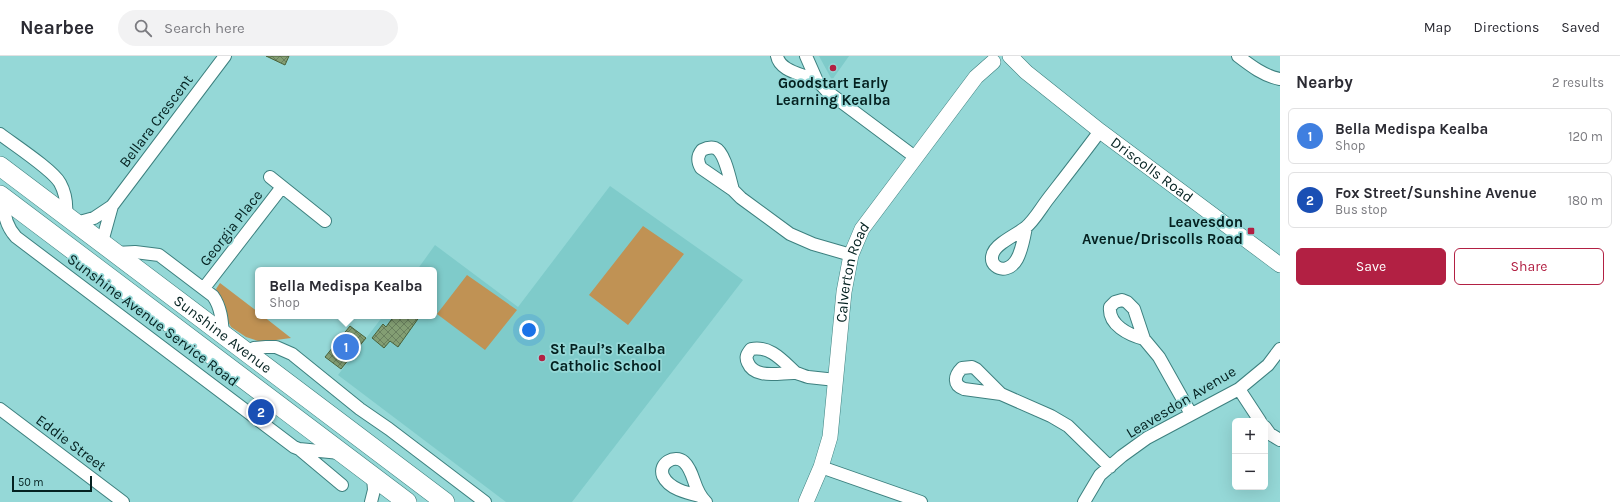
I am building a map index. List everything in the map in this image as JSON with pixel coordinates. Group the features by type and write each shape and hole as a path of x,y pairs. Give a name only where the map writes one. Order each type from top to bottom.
{"main road":[{"name":"Sunshine Avenue","path":"0,166 444,502"},
{"name":"Sunshine Avenue","path":"2,196 373,477 400,501"},
{"path":"237,374 247,352"}],"street":[{"name":"Bellara Crescent","path":"112,206 225,56"},
{"path":"777,56 780,64 817,81"},
{"path":"806,56 817,81 828,92 915,157"},
{"path":"1238,56 1255,69 1274,78 1280,79"},
{"name":"Driscolls Road","path":"996,58 1026,72 1100,131 1280,265"},
{"name":"Calverton Road","path":"806,502 821,468 830,437 844,292 851,255 862,229 976,77 996,58"},
{"path":"1026,227 1100,131"},
{"path":"0,134 56,177 63,189 71,219 94,218 112,206"},
{"name":"Georgia Place","path":"270,177 325,221"},
{"name":"Georgia Place","path":"204,288 282,187"},
{"path":"733,190 741,198 790,234 813,244 851,255"},
{"name":"Sunshine Avenue Service Road","path":"2,196 5,227 16,237 290,444 299,449 342,484"},
{"path":"109,248 112,206"},
{"name":"Sunshine Avenue Service Road","path":"109,248 159,255 204,288 216,300 222,320 223,334"},
{"path":"1144,339 1159,357 1191,414"},
{"name":"Sunshine Avenue Service Road","path":"247,352 254,348 276,347 292,354 360,410 395,433 485,502"},
{"name":"Leavesdon Avenue","path":"1084,502 1100,475 1147,438 1239,388 1268,365 1280,349"},
{"path":"796,373 809,377 836,380"},
{"path":"1239,388 1258,418"},
{"path":"1001,394 1051,416 1068,426 1110,467"},
{"name":"Eddie Street","path":"0,409 123,502"},
{"path":"1268,431 1280,440"},
{"name":"Sunshine Avenue Service Road","path":"299,449 341,453"},
{"path":"821,468 921,502"},
{"path":"372,502 374,490 373,477"}],"shaded area":[{"name":"Goodstart Early Learning Kealba","path":"819,56 849,56 832,80"},
{"name":"St Paul’s Kealba Catholic School","path":"610,186 743,280 572,502 506,502 338,375 381,319 437,319 437,267 419,267 435,245 518,307"},
{"path":"643,226 684,254 628,325 589,295"},
{"path":"467,275 517,310 485,350 437,314"},
{"path":"220,283 255,310 255,319 267,319 291,338 261,342 246,337 231,327 223,302 216,289"}],"building":[{"path":"266,56 289,56 285,65"},
{"path":"392,319 418,319 398,347 390,341 384,348 372,338 383,324 386,327"},
{"path":"350,326 366,338 341,369 325,357"}],"place":[{"name":"Goodstart Early Learning Kealba","path":"833,68"},
{"name":"Leavesdon Avenue/Driscolls Road","path":"1251,231"},
{"name":"Bella Medispa Kealba","path":"346,347"},
{"name":"St Paul’s Kealba Catholic School","path":"542,358"},
{"name":"Fox Street/Sunshine Avenue","path":"261,412"}]}
